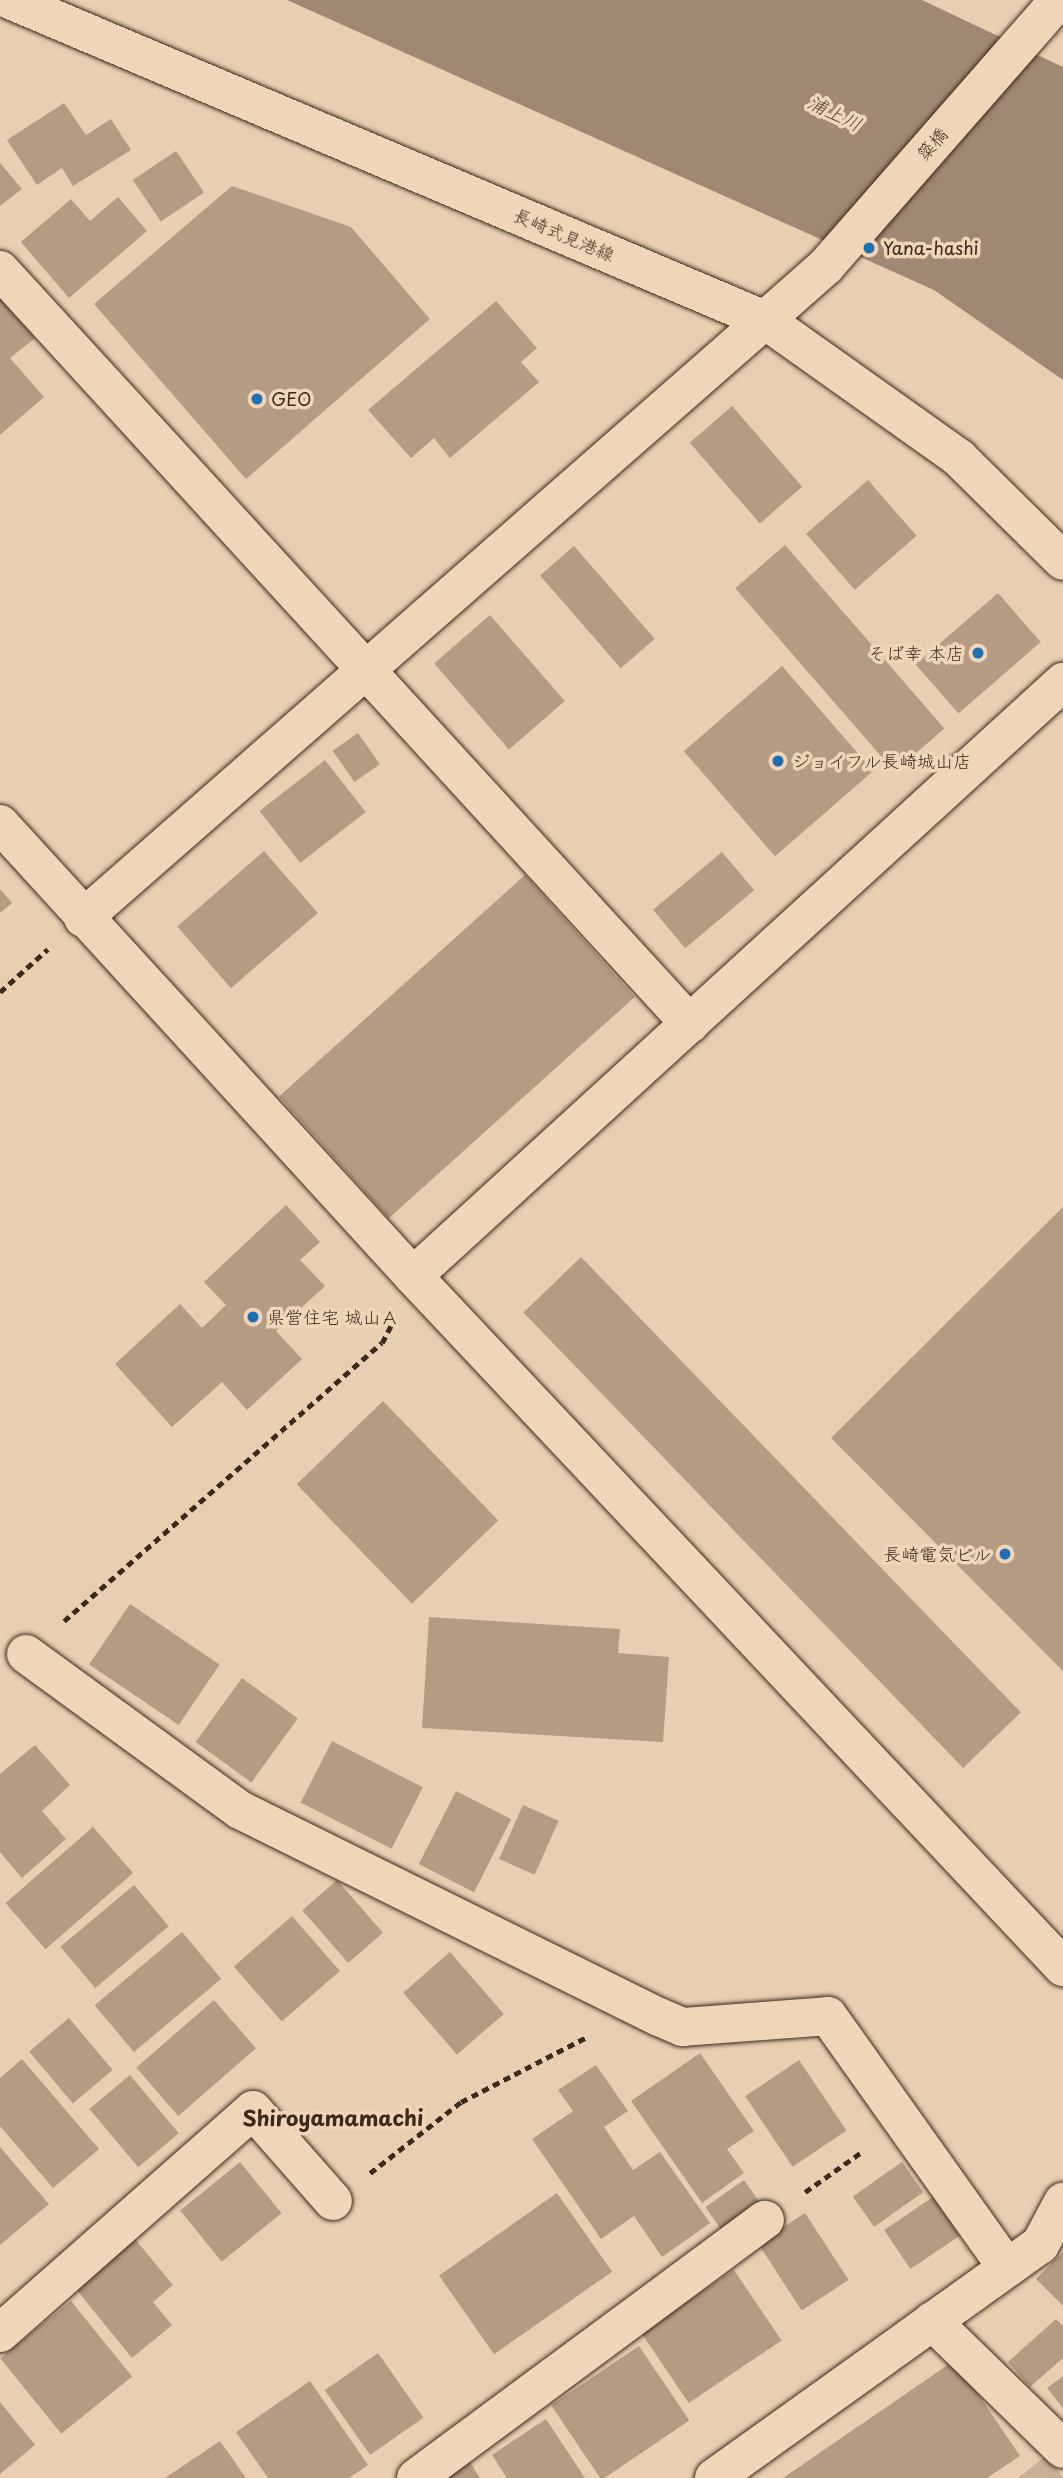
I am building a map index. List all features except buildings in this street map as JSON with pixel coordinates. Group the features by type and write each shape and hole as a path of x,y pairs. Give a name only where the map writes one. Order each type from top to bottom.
{"street":[{"name":"長崎式見港線","path":"10,0 765,320 959,458 1063,561"},
{"name":"簗橋","path":"83,918 363,667 826,266 1050,6"},
{"path":"0,270 690,1024"},
{"path":"413,1276 1063,682"},
{"path":"0,824 83,918 413,1276 1063,1966"},
{"path":"26,1654 240,1810 683,2027 828,2016 1007,2268"},
{"path":"0,2333 253,2110 333,2201"},
{"path":"714,2478 1040,2245 1063,2202"},
{"path":"416,2478 765,2220"},
{"path":"932,2321 1063,2449"}],"path":[{"path":"0,992 83,918"},
{"path":"26,1654 382,1343 413,1276"},
{"path":"333,2201 461,2102 642,2008"},
{"path":"765,2220 904,2122"}],"shaded area":[{"path":"1048,2454 1063,2478 1018,2478"}],"water":[{"name":"浦上川","path":"287,0 922,0 1063,67 1063,380 934,290"}],"place":[{"name":"Yana-hashi","path":"869,248"},
{"name":"GEO","path":"257,399"},
{"name":"そば幸 本店","path":"978,653"},
{"name":"ジョイフル長崎城山店","path":"778,761"},
{"name":"県営住宅 城山Ａ","path":"253,1317"},
{"name":"長崎電気ビル","path":"1005,1554"}],"district":[{"name":"Shiroyamamachi","path":"333,2117"}]}
